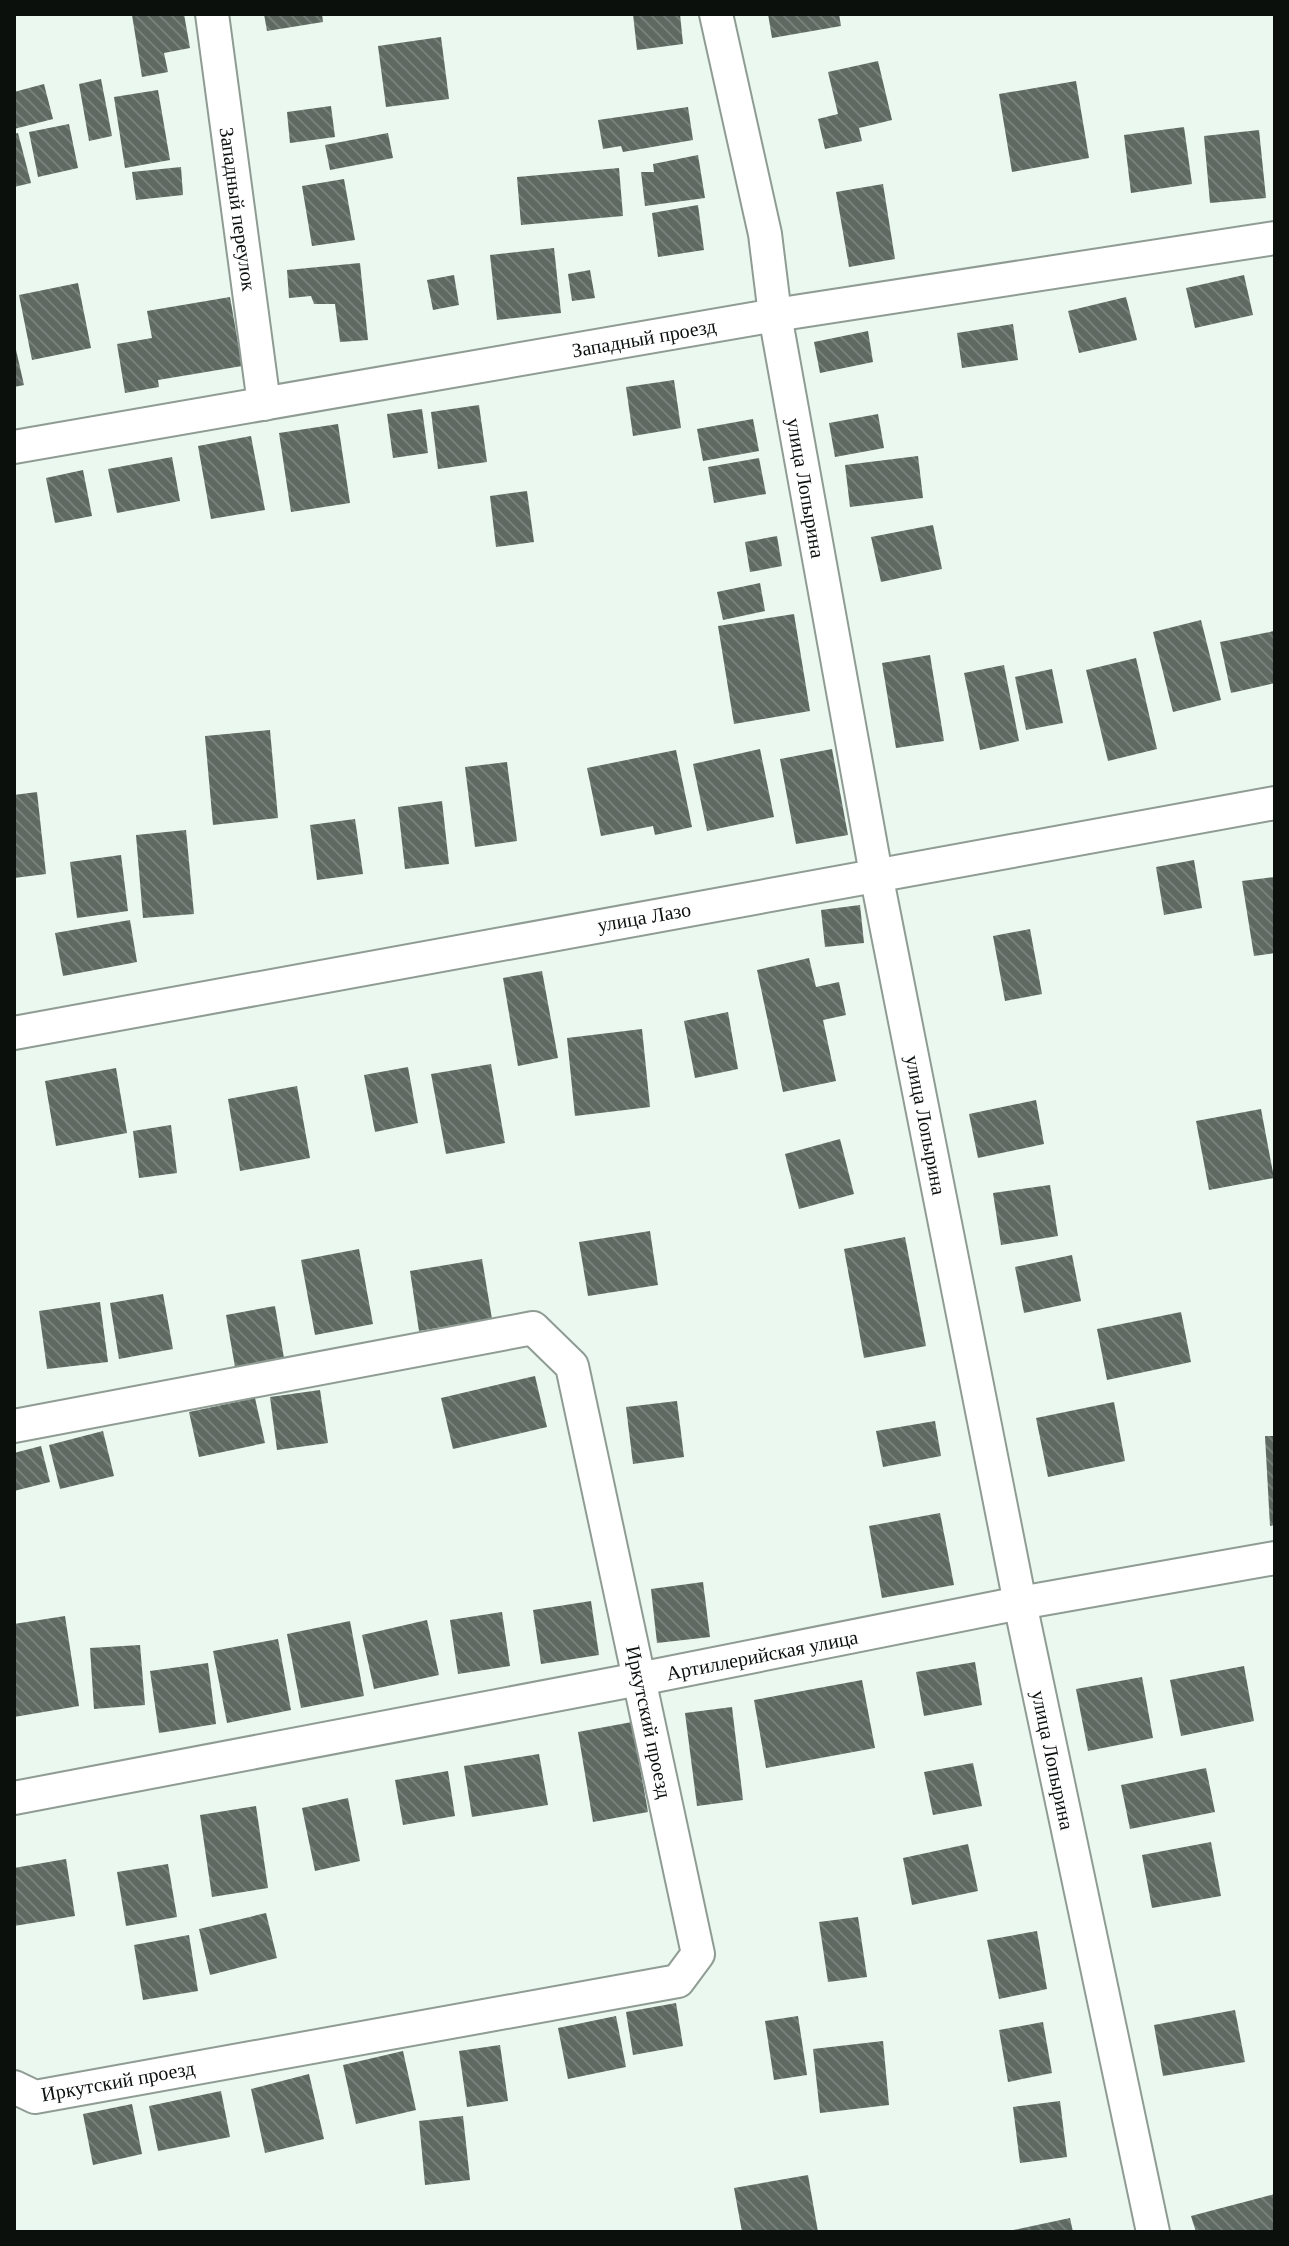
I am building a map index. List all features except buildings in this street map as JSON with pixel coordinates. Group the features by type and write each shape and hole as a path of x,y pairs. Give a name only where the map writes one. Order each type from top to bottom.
{"street":[{"name":"Западный переулок","path":"212,14 264,404"},
{"name":"улица Лопырина","path":"716,14 765,234 775,315 876,874 1020,1603 1153,2232"},
{"name":"Западный проезд","path":"14,447 775,315 1275,238"},
{"name":"улица Лазо","path":"14,1033 1275,803"},
{"name":"Иркутский проезд","path":"14,1426 533,1328 572,1366 698,1954 678,1981 35,2097 14,2087"},
{"name":"Артиллерийская улица","path":"14,1798 1020,1603 1275,1558"}]}
